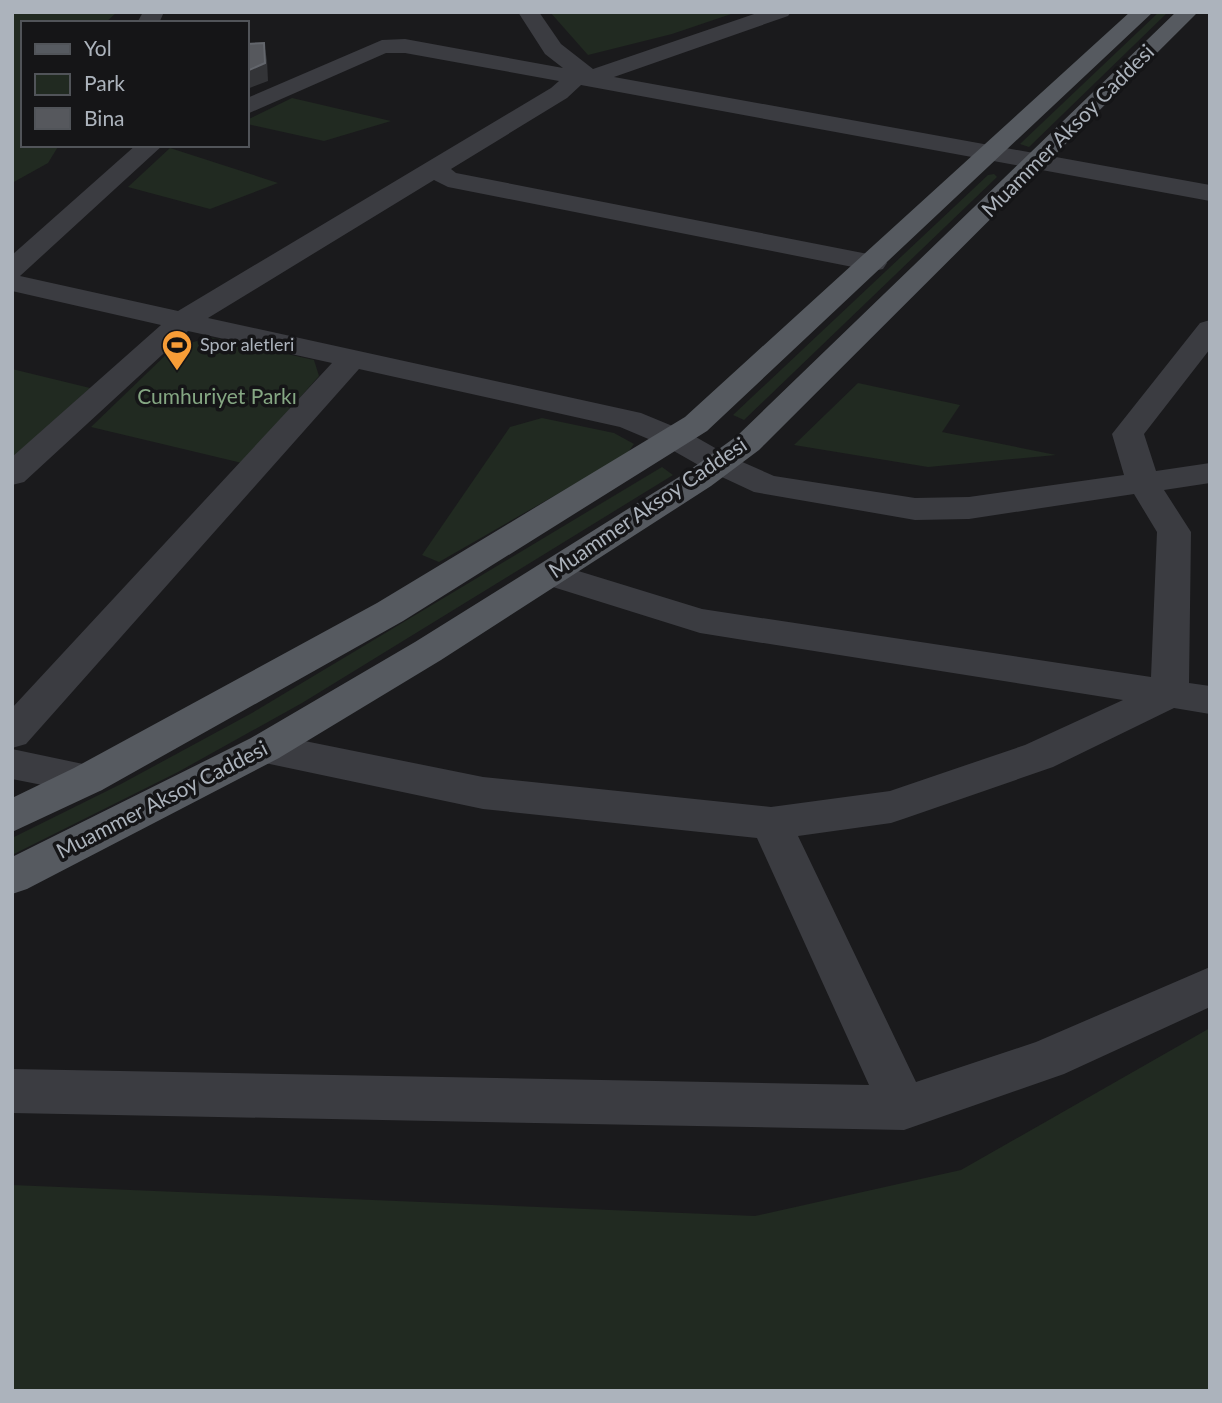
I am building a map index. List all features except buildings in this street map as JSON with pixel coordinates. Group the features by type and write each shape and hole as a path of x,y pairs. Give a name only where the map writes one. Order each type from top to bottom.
{"main road":[{"path":"12,816 88,779 390,612 676,439 738,389 1143,12"},
{"name":"Muammer Aksoy Caddesi","path":"12,877 265,748 549,574 720,464 777,418 1188,12"}],"street":[{"path":"528,12 553,49 583,78"},
{"path":"12,475 182,321 583,78 765,15"},
{"path":"248,107 382,47 405,46 1210,193"},
{"path":"12,270 149,147"},
{"path":"435,168 448,179 873,262"},
{"path":"12,308 24,286 353,358 630,420 676,439 720,464 766,485 915,509 969,508 1210,473"},
{"path":"1170,694 1174,532 1143,482 1128,433 1210,329"},
{"path":"12,734 353,358"},
{"path":"549,574 700,621 1210,700"},
{"path":"265,748 483,793 771,823 891,807 1040,756 1170,694"},
{"path":"12,764 88,779"},
{"path":"771,823 904,1108"},
{"path":"12,1091 904,1108 1047,1059 1210,986"}],"green space":[{"path":"12,12 117,12 107,21 21,21 21,147 58,147 48,163 12,183"},
{"path":"550,12 737,12 672,34 588,55"},
{"path":"1159,12 1168,12 1029,147 1020,144"},
{"path":"292,98 391,121 324,141 248,124 248,120"},
{"path":"170,148 278,183 210,209 128,187"},
{"path":"994,174 997,177 744,420 733,415 988,175"},
{"name":"Cumhuriyet Parkı","path":"209,337 314,360 319,376 242,463 91,427 172,349"},
{"path":"12,369 90,388 12,458"},
{"path":"858,383 960,405 942,432 1056,455 928,467 794,445"},
{"path":"542,418 614,433 634,444 627,454 439,562 422,555 510,427"},
{"path":"662,467 673,475 302,703 178,772 12,855 12,838 121,784 252,713"},
{"path":"1210,1028 1210,1391 12,1391 12,1185 755,1216 961,1170"}],"place":[{"name":"Spor aletleri","path":"177,372"}]}
